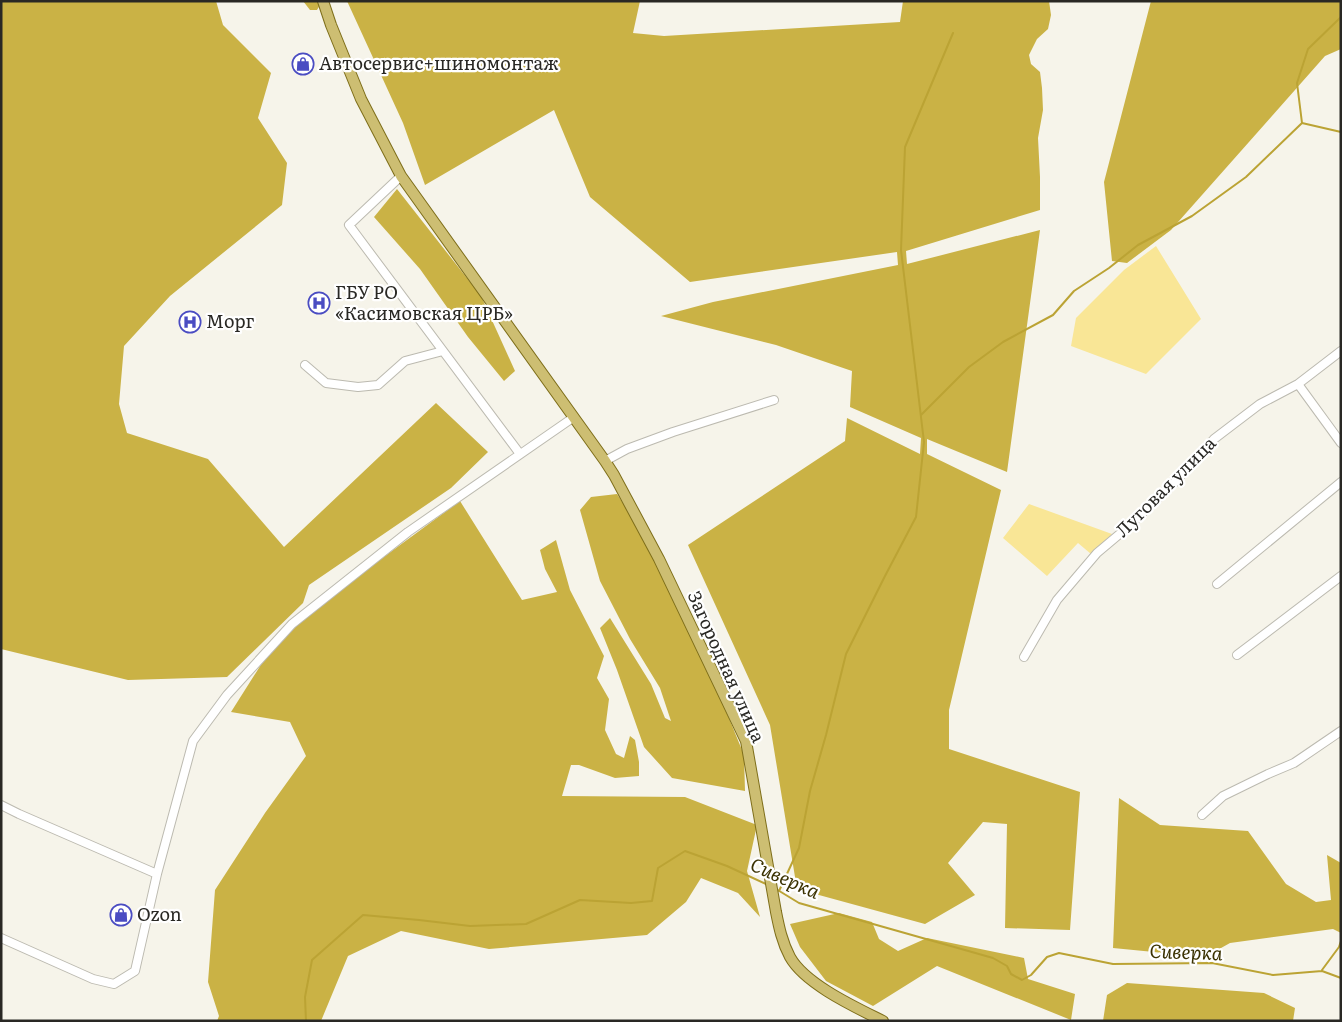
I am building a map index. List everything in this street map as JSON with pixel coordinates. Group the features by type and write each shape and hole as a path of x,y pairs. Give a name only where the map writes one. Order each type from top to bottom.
{"main road":[{"name":"Загородная улица","path":"323,1 361,99 401,176 605,461 659,559 746,741 776,912 782,937 791,958 805,974 824,989 882,1021"}],"street":[{"path":"401,176 348,225 520,454"},
{"path":"305,365 326,383 358,387 378,386 404,361 443,351"},
{"name":"Луговая улица","path":"1024,657 1057,600 1097,553 1175,482 1214,439 1260,404 1298,384 1341,351"},
{"path":"1298,384 1341,443"},
{"path":"605,461 626,449 673,432 774,400"},
{"path":"1,938 93,979 114,984 135,971 157,874 193,740 227,695 292,624 408,532 574,417"},
{"path":"1217,584 1341,482"},
{"path":"1237,655 1341,576"},
{"path":"1202,815 1223,796 1294,763 1341,730"},
{"path":"1,806 157,874"}],"shaded area":[{"path":"1,1 216,1 223,25 271,73 258,118 287,163 282,205 170,296 124,346 119,404 127,433 208,459 284,547 436,403 488,452 451,488 309,585 303,603 227,677 128,680 1,649"},
{"path":"303,1 319,1 320,5 317,10 310,10"},
{"path":"347,1 640,1 633,33 664,36 900,22 903,1 1049,1 1051,15 1048,29 1037,39 1029,55 1031,64 1040,72 1042,88 1043,110 1038,138 1040,210 906,251 907,264 1040,230 1007,472 927,439 927,454 1001,490 949,710 949,749 1080,792 1070,930 1005,928 1007,824 983,822 948,863 975,895 925,924 797,889 770,725 688,545 845,441 847,418 920,454 921,438 850,407 852,371 776,345 661,316 713,302 898,265 897,252 690,282 590,197 554,110 425,185 403,123"},
{"path":"1151,1 1341,1 1341,49 1325,56 1171,230 1127,263 1112,261 1104,182"},
{"path":"397,189 481,296 515,371 504,381 468,337 420,269 374,217"},
{"path":"1156,246 1201,319 1146,374 1071,346 1076,318 1124,270"},
{"path":"617,494 658,567 713,679 744,755 745,791 672,778 644,747 600,628 610,618 651,684 665,718 671,721 660,688 630,639 600,581 580,510 591,497"},
{"path":"460,501 522,600 557,592 545,569 540,550 556,540 570,590 604,656 597,678 609,699 605,730 616,754 624,758 630,736 635,740 639,762 639,776 615,778 579,765 571,765 562,796 685,797 757,825 747,871 760,917 738,893 701,878 686,902 647,935 489,949 401,931 348,956 321,1021 217,1021 219,1016 208,982 215,890 265,813 306,756 290,722 231,712 264,660 298,620"},
{"path":"1029,504 1112,534 1091,554 1078,543 1047,576 1003,538"},
{"path":"1119,798 1160,825 1248,831 1286,884 1316,902 1331,900 1327,855 1341,863 1341,933 1333,929 1230,943 1205,957 1113,948"},
{"path":"839,913 872,922 879,939 898,951 927,938 1024,958 1028,979 1075,994 1071,1020 937,966 873,1006 826,981 800,947 790,924"},
{"path":"1127,983 1264,993 1295,1008 1293,1021 1103,1021 1107,995"}],"waterway":[{"path":"1302,123 1297,83 1308,49 1341,17"},
{"path":"779,891 799,848 810,791 846,654 916,517 924,442 901,250 905,147 953,33"},
{"path":"1302,123 1341,132"},
{"path":"921,415 969,367 1003,342 1053,315 1074,291 1109,268 1138,245 1192,216 1246,177 1302,123"},
{"name":"Сиверка","path":"306,1021 305,997 312,960 363,915 470,926 526,924 580,900 631,903 652,901 658,868 685,851 727,866 768,885"},
{"name":"Сиверка","path":"776,889 799,903 993,958 1007,966 1011,974 1022,980 1031,975 1047,957 1059,953 1113,964 1212,963 1273,975 1322,971 1341,978"},
{"path":"1322,970 1339,947 1341,941"}],"place":[{"name":"Автосервис+шиномонтаж","path":"303,64"},
{"name":"ГБУ РО «Касимовская ЦРБ»","path":"319,303"},
{"name":"Морг","path":"190,322"},
{"name":"Ozon","path":"121,915"}]}
